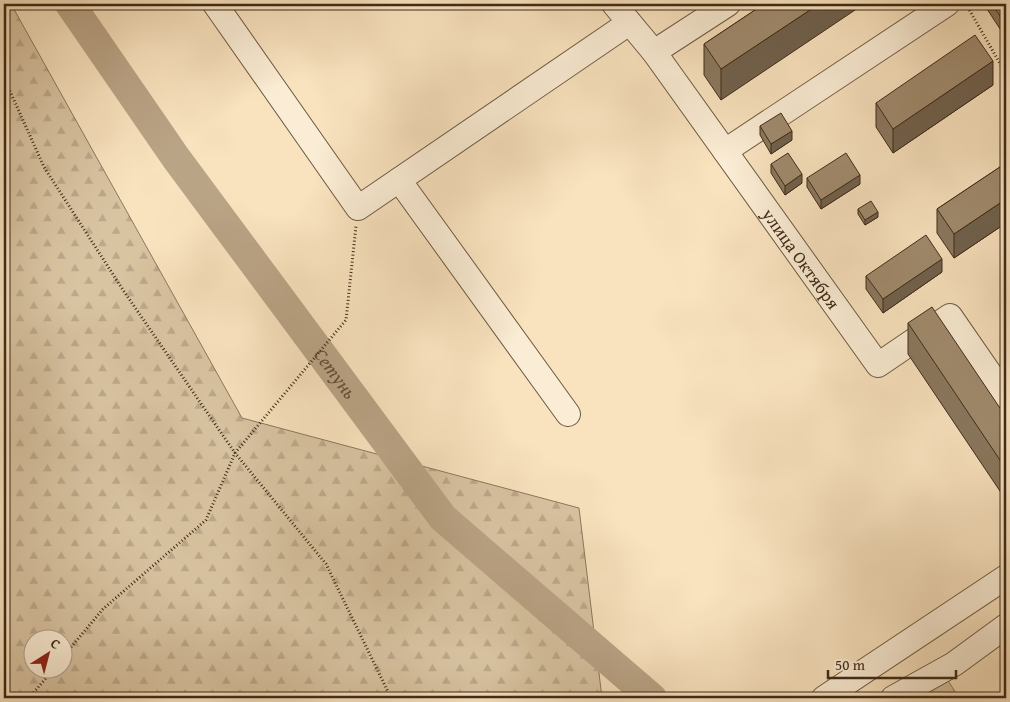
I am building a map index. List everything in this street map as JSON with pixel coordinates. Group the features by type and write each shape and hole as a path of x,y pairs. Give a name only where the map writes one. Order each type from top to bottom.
{"street":[{"path":"215,4 358,208 629,23"},
{"name":"улица Октября","path":"614,4 654,52 878,365 950,316 1006,397"},
{"path":"654,52 728,4"},
{"path":"725,151 947,4"},
{"path":"399,180 568,414"},
{"path":"824,698 1006,577"},
{"path":"893,698 954,664 1006,626"}],"path":[{"path":"966,4 1006,74"},
{"path":"4,78 44,167 123,290 234,453 326,564 391,698"},
{"path":"72,646 103,609 206,520 234,453 346,320 358,208"},
{"path":"29,698 44,680"}],"green space":[{"path":"4,4 11,4 242,418 579,508 602,698 4,698"},
{"path":"935,660 959,698 920,698"}],"building":[{"path":"764,4 819,4 721,69 704,44"},
{"path":"992,4 1006,4 1006,25"},
{"path":"975,35 993,61 893,129 876,103"},
{"path":"781,113 792,131 771,144 760,126"},
{"path":"788,153 802,174 785,186 771,164"},
{"path":"846,153 860,175 821,200 807,178"},
{"path":"1006,163 1006,199 954,234 937,209"},
{"path":"871,201 878,212 865,220 858,209"},
{"path":"926,235 942,259 883,299 866,276"},
{"path":"932,307 1006,417 1006,469 908,323"}],"waterway":[{"name":"Сетунь","path":"70,4 176,158 443,518 652,698"}]}
